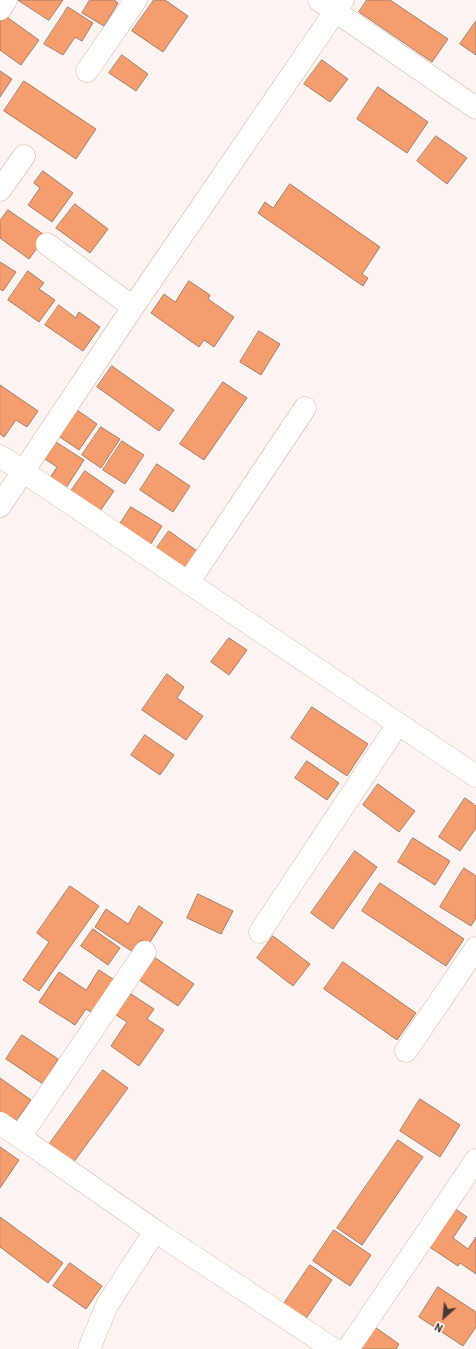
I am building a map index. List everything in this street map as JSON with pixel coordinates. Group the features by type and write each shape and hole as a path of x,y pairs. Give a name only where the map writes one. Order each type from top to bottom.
{"street":[{"path":"0,9 6,0"},
{"path":"87,71 136,0"},
{"path":"0,506 333,4 476,108"},
{"path":"0,190 24,156"},
{"path":"47,244 133,307"},
{"path":"188,583 305,408"},
{"path":"0,456 476,776"},
{"path":"260,932 398,724"},
{"path":"406,1051 476,948"},
{"path":"20,1137 144,952"},
{"path":"0,1123 155,1231 333,1349"},
{"path":"348,1349 476,1160"},
{"path":"90,1349 107,1305 155,1231"}],"building":[{"path":"18,0 63,0 49,20"},
{"path":"90,0 114,0 118,3 104,26 82,13"},
{"path":"154,0 165,0 188,16 163,52 132,31"},
{"path":"367,0 390,0 448,39 432,62 359,12"},
{"path":"68,7 93,23 82,41 75,37 63,55 44,44"},
{"path":"4,15 39,40 21,65 0,50 0,20"},
{"path":"476,21 476,55 460,44"},
{"path":"122,55 148,74 136,91 109,73"},
{"path":"322,60 348,79 330,102 304,84"},
{"path":"0,71 12,79 0,97"},
{"path":"24,81 96,129 76,159 4,111"},
{"path":"378,87 428,122 407,153 357,119"},
{"path":"436,136 467,158 447,184 417,161"},
{"path":"43,171 73,193 52,222 28,205 40,188 34,183"},
{"path":"290,184 380,247 362,274 368,278 363,286 258,213 265,202 273,208"},
{"path":"75,204 108,229 90,253 56,228"},
{"path":"8,210 46,236 29,259 0,238 0,221"},
{"path":"0,262 16,272 3,291 0,289"},
{"path":"28,271 44,283 39,289 55,300 39,322 8,300"},
{"path":"189,281 210,295 208,299 234,317 214,347 204,340 199,347 151,313 164,294 175,302"},
{"path":"59,305 76,318 79,312 100,327 83,351 45,325"},
{"path":"259,331 280,344 261,375 240,362"},
{"path":"112,366 174,410 159,431 97,387"},
{"path":"223,382 247,398 204,460 180,444"},
{"path":"0,385 38,411 27,427 16,420 4,437 0,434"},
{"path":"77,410 97,424 79,450 60,437"},
{"path":"101,427 120,439 101,468 82,455"},
{"path":"122,441 144,455 125,484 103,470"},
{"path":"56,442 84,460 64,491 48,481 57,467 45,459"},
{"path":"157,464 190,486 173,512 140,490"},
{"path":"85,471 114,491 100,511 71,491"},
{"path":"131,507 162,526 149,547 118,527"},
{"path":"169,531 197,551 182,573 154,552"},
{"path":"229,638 247,650 229,675 211,662"},
{"path":"167,674 184,687 177,698 203,716 186,740 142,710"},
{"path":"312,707 368,744 347,776 291,738"},
{"path":"145,735 174,755 160,775 131,755"},
{"path":"307,761 339,783 327,800 295,778"},
{"path":"378,784 415,811 399,832 363,805"},
{"path":"465,798 476,806 476,828 460,851 439,837"},
{"path":"413,838 450,861 435,885 398,862"},
{"path":"355,851 377,867 333,929 311,913"},
{"path":"464,868 476,876 476,918 471,926 440,907"},
{"path":"380,883 464,939 446,966 362,911"},
{"path":"70,886 99,906 39,991 23,980 49,942 37,933"},
{"path":"198,894 233,911 221,934 187,918"},
{"path":"139,906 163,922 148,945 141,940 133,952 95,927 106,909 128,924"},
{"path":"93,929 120,948 108,965 81,946"},
{"path":"273,936 310,964 293,986 257,958"},
{"path":"154,957 194,984 178,1006 139,980"},
{"path":"343,962 416,1013 397,1040 324,989"},
{"path":"99,970 116,981 94,1014 86,1009 75,1025 39,1002 59,972 86,990"},
{"path":"131,994 154,1009 147,1019 164,1030 139,1066 111,1046 127,1022 116,1015"},
{"path":"22,1035 58,1059 43,1084 6,1059"},
{"path":"103,1070 128,1088 73,1163 48,1146"},
{"path":"0,1078 31,1100 15,1122 0,1112"},
{"path":"420,1099 460,1125 440,1157 400,1131"},
{"path":"398,1140 423,1157 362,1245 337,1228"},
{"path":"0,1147 19,1160 0,1188"},
{"path":"454,1208 467,1217 453,1238 468,1249 476,1237 476,1274 460,1263 458,1266 428,1246"},
{"path":"0,1217 63,1263 48,1283 0,1247"},
{"path":"334,1230 371,1255 350,1286 313,1261"},
{"path":"70,1263 102,1286 86,1309 53,1286"},
{"path":"310,1265 332,1280 305,1320 283,1305"},
{"path":"438,1287 476,1312 476,1327 463,1346 419,1317"},
{"path":"372,1325 399,1344 396,1349 358,1349"}]}
